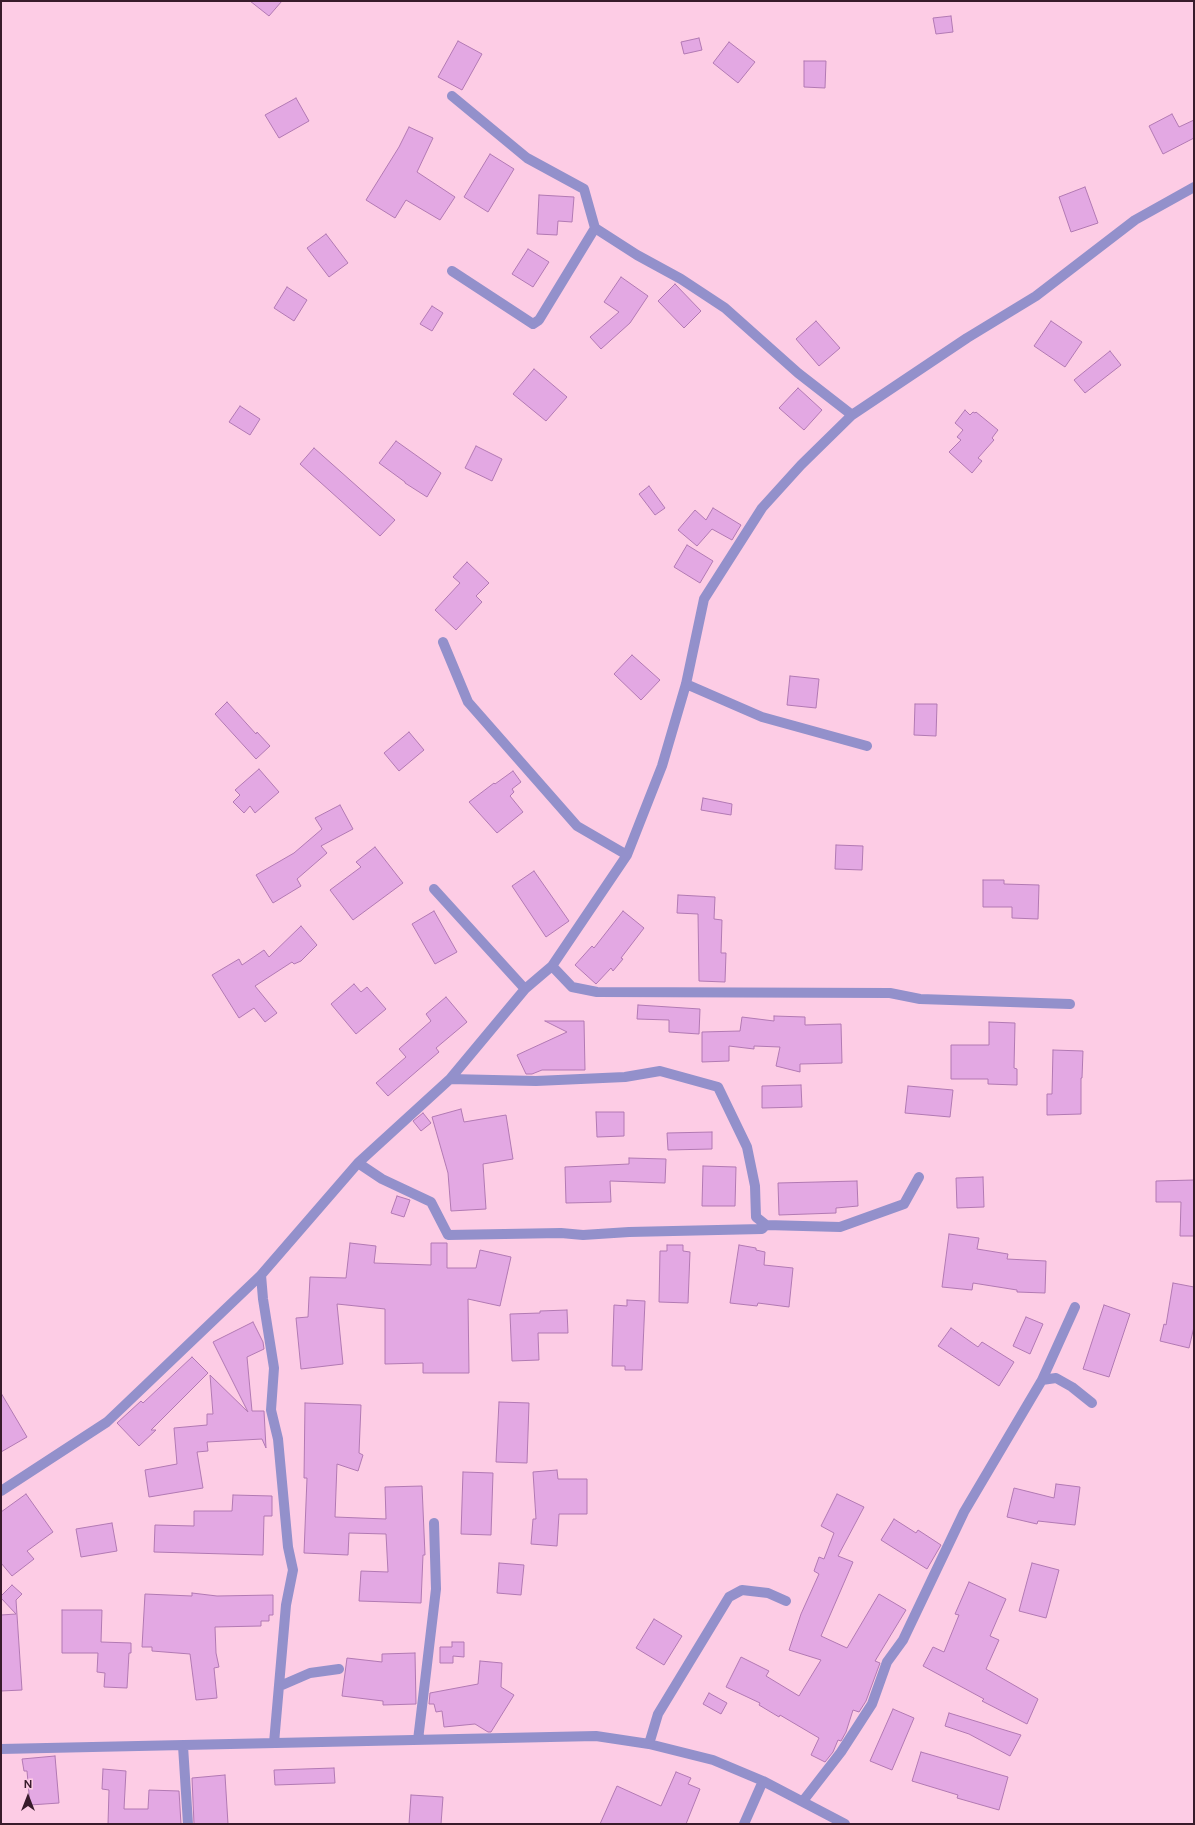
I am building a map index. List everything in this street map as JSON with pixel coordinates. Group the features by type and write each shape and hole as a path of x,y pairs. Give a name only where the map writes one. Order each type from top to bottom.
{"street":[{"path":"452,96 527,158 584,189 595,228 637,255 681,279 725,308 798,373 852,415"},
{"path":"1,1491 107,1422 261,1275 358,1163 450,1079 525,989 552,966 627,855 662,766 686,684 704,599 762,508 801,465 852,415 967,338 1036,296 1135,220 1194,187"},
{"path":"452,271 532,324 539,320 595,228"},
{"path":"443,642 468,702 577,826 627,855"},
{"path":"686,684 762,717 867,746"},
{"path":"434,889 525,989"},
{"path":"552,966 572,987 597,992 890,994 920,999 1070,1004"},
{"path":"450,1079 536,1081 625,1077 660,1071 718,1086 747,1147 755,1186 756,1217 766,1225 840,1227 904,1204 920,1177"},
{"path":"358,1163 382,1179 431,1202 448,1235 583,1235 629,1232 762,1229 766,1225"},
{"path":"261,1275 263,1299 274,1368 271,1410 278,1439 288,1547 293,1570 286,1605 274,1743"},
{"path":"803,1801 841,1752 872,1704 887,1662 903,1640 964,1512 1042,1380 1075,1307"},
{"path":"1042,1380 1056,1378 1072,1387 1092,1403"},
{"path":"418,1740 436,1589 434,1524"},
{"path":"649,1744 658,1714 729,1597 742,1590 768,1593 786,1601"},
{"path":"280,1686 310,1673 339,1669"},
{"path":"1,1749 596,1736 649,1744 713,1760 763,1781 844,1824"},
{"path":"183,1746 188,1824"},
{"path":"744,1824 763,1781"}],"building":[{"path":"250,1 282,1 269,16"},
{"path":"951,16 953,32 936,34 933,18"},
{"path":"699,38 702,50 684,54 681,42"},
{"path":"458,41 482,54 462,90 438,77"},
{"path":"729,42 755,62 738,83 713,63"},
{"path":"804,61 826,61 825,88 804,87"},
{"path":"296,98 309,121 279,138 265,115"},
{"path":"1172,114 1179,127 1194,120 1194,138 1163,154 1149,126"},
{"path":"409,127 433,138 417,172 455,197 440,220 406,200 395,218 366,200 399,147"},
{"path":"490,154 514,169 488,212 464,197"},
{"path":"1085,187 1098,223 1071,232 1059,197"},
{"path":"539,195 574,197 572,222 558,221 557,235 537,234"},
{"path":"326,234 348,263 329,277 307,248"},
{"path":"528,249 549,262 533,287 512,274"},
{"path":"621,277 648,296 630,323 601,349 590,337 619,312 604,302"},
{"path":"675,284 701,311 684,328 658,301"},
{"path":"287,287 307,300 294,321 274,308"},
{"path":"432,306 443,313 432,331 420,324"},
{"path":"816,321 840,348 819,366 796,339"},
{"path":"1051,321 1082,342 1065,367 1034,346"},
{"path":"1110,351 1121,365 1085,393 1074,380"},
{"path":"534,369 567,397 546,421 513,394"},
{"path":"798,388 822,410 804,430 779,408"},
{"path":"240,406 260,419 250,435 229,422"},
{"path":"965,410 970,415 973,412 976,412 998,430 992,438 994,440 978,458 982,461 972,473 949,452 961,440 957,437 963,430 955,423"},
{"path":"396,441 441,473 427,497 405,483 379,463"},
{"path":"476,446 502,459 492,481 465,468"},
{"path":"314,448 395,520 380,536 300,464"},
{"path":"649,486 665,508 655,515 639,494"},
{"path":"713,508 741,525 732,540 712,529 697,546 678,530 695,510 706,520"},
{"path":"687,545 713,561 700,583 674,567"},
{"path":"467,562 489,583 476,596 482,602 456,630 435,610 460,583 453,577"},
{"path":"632,655 660,680 641,700 614,674"},
{"path":"790,676 819,679 816,708 787,705"},
{"path":"227,702 256,734 257,732 270,746 256,759 215,714"},
{"path":"915,704 937,704 936,736 914,735"},
{"path":"409,732 424,750 399,771 384,753"},
{"path":"259,769 279,792 255,813 250,806 244,813 233,802 240,795 235,790"},
{"path":"513,771 521,782 512,789 514,792 510,796 523,812 497,833 469,802"},
{"path":"703,798 732,804 731,815 701,810"},
{"path":"340,805 353,829 321,846 327,853 297,879 301,886 273,903 256,875 294,853 322,829 315,818"},
{"path":"836,845 863,846 862,870 835,869"},
{"path":"375,847 403,883 353,920 330,890 361,867 356,862"},
{"path":"534,871 569,921 546,937 512,886"},
{"path":"983,880 1004,880 1004,884 1039,885 1038,919 1012,918 1012,907 983,907"},
{"path":"678,895 715,897 714,919 722,920 721,953 726,953 725,982 699,981 698,914 677,913"},
{"path":"434,911 457,952 435,964 412,924"},
{"path":"623,911 644,928 613,971 611,968 596,984 575,965 592,946 594,948"},
{"path":"301,926 317,945 301,961 294,964 292,962 255,986 277,1013 265,1022 254,1008 239,1018 212,975 239,959 242,965 264,950 269,957"},
{"path":"354,984 361,992 367,987 386,1009 356,1034 331,1004"},
{"path":"446,997 467,1022 436,1048 439,1052 388,1096 376,1083 406,1057 399,1049 431,1021 426,1014"},
{"path":"638,1005 700,1009 699,1034 669,1032 669,1020 637,1019"},
{"path":"774,1016 805,1017 805,1025 841,1024 842,1063 800,1064 800,1072 776,1066 780,1047 754,1046 754,1049 729,1046 729,1061 702,1062 702,1032 740,1031 742,1017 774,1021"},
{"path":"545,1021 584,1021 585,1070 542,1070 532,1074 526,1074 517,1055 567,1032"},
{"path":"989,1022 1015,1023 1014,1068 1017,1069 1017,1085 988,1084 988,1079 951,1079 951,1045 989,1045"},
{"path":"1053,1050 1083,1051 1081,1114 1047,1115 1047,1094 1052,1094"},
{"path":"801,1085 802,1107 762,1108 762,1086"},
{"path":"908,1086 953,1090 950,1117 905,1113"},
{"path":"461,1109 464,1122 506,1115 513,1159 483,1164 486,1209 451,1211 448,1173 432,1117"},
{"path":"596,1112 624,1112 624,1136 597,1137"},
{"path":"423,1113 431,1123 421,1131 413,1121"},
{"path":"712,1132 712,1149 668,1150 667,1133"},
{"path":"629,1158 666,1159 665,1183 610,1181 611,1202 566,1203 565,1167 629,1164"},
{"path":"703,1166 736,1167 735,1206 702,1206"},
{"path":"983,1177 984,1207 957,1208 956,1178"},
{"path":"1194,1180 1194,1236 1180,1236 1181,1202 1156,1202 1156,1181"},
{"path":"857,1181 858,1206 836,1208 836,1213 779,1215 778,1183"},
{"path":"397,1196 410,1200 404,1217 391,1213"},
{"path":"949,1234 979,1238 977,1249 1008,1254 1007,1259 1046,1261 1045,1293 1017,1292 1017,1290 973,1283 972,1290 942,1287"},
{"path":"350,1243 376,1246 374,1263 431,1265 431,1243 447,1243 447,1268 476,1268 480,1250 511,1257 500,1306 468,1299 469,1373 423,1373 423,1363 385,1364 385,1309 337,1304 343,1364 301,1369 296,1318 308,1317 310,1277 346,1278"},
{"path":"667,1245 683,1245 683,1251 690,1252 688,1303 659,1302 660,1251 667,1251"},
{"path":"739,1245 756,1248 756,1250 765,1252 764,1265 793,1268 789,1307 758,1303 757,1306 730,1303"},
{"path":"1173,1283 1194,1287 1194,1327 1189,1348 1160,1341 1164,1324 1166,1325"},
{"path":"627,1300 645,1301 642,1370 625,1370 625,1366 612,1366 614,1305 627,1306"},
{"path":"1104,1305 1130,1314 1109,1377 1083,1369"},
{"path":"567,1310 568,1333 538,1333 539,1360 512,1361 510,1314"},
{"path":"1026,1317 1043,1324 1030,1354 1013,1346"},
{"path":"253,1322 263,1342 264,1349 247,1357 252,1411 264,1411 266,1448 262,1439 207,1442 208,1451 197,1452 203,1488 149,1497 145,1470 177,1464 174,1428 207,1425 207,1414 213,1414 210,1375 248,1412 213,1342"},
{"path":"951,1328 978,1347 982,1342 1014,1362 999,1386 938,1346"},
{"path":"192,1357 208,1373 151,1430 156,1430 139,1446 117,1423 141,1401 143,1403"},
{"path":"1,1393 27,1437 1,1452"},
{"path":"499,1402 529,1403 527,1463 496,1462"},
{"path":"305,1403 361,1405 359,1453 363,1455 358,1471 337,1464 335,1517 386,1519 385,1487 422,1486 425,1555 423,1555 421,1603 359,1601 361,1571 388,1572 386,1534 349,1533 348,1555 304,1553 307,1478 304,1478"},
{"path":"557,1470 558,1479 587,1479 587,1514 559,1514 557,1546 531,1544 533,1519 536,1519 533,1472"},
{"path":"463,1472 493,1473 491,1535 461,1534"},
{"path":"1056,1484 1080,1487 1075,1525 1038,1521 1037,1524 1007,1517 1014,1488 1054,1498"},
{"path":"26,1494 53,1532 27,1551 34,1559 12,1576 1,1563 1,1512"},
{"path":"837,1494 864,1507 838,1556 853,1562 821,1636 847,1648 879,1594 906,1610 875,1661 880,1663 866,1701 859,1712 853,1710 846,1732 841,1741 838,1740 833,1752 825,1762 811,1755 819,1738 780,1715 779,1717 759,1705 760,1703 726,1687 741,1657 769,1671 766,1676 799,1696 821,1660 789,1650 801,1614 819,1574 814,1571 819,1557 824,1559 834,1533 821,1526"},
{"path":"233,1495 272,1496 272,1516 264,1516 263,1555 154,1552 155,1525 194,1526 194,1511 232,1511"},
{"path":"894,1519 916,1533 918,1530 941,1545 927,1569 881,1540"},
{"path":"112,1523 117,1551 81,1557 76,1529"},
{"path":"499,1563 524,1565 521,1595 497,1593"},
{"path":"1032,1563 1059,1570 1046,1618 1019,1611"},
{"path":"969,1582 1006,1599 990,1636 999,1640 986,1669 1038,1699 1027,1724 982,1701 984,1699 923,1666 933,1647 944,1652 959,1615 955,1614"},
{"path":"12,1585 22,1594 16,1600 22,1690 1,1691 1,1615 16,1614 1,1598 1,1596"},
{"path":"192,1593 217,1596 273,1595 273,1615 269,1615 269,1621 261,1621 261,1626 215,1627 216,1653 219,1667 214,1668 217,1698 196,1700 190,1654 152,1651 152,1647 142,1647 145,1594 192,1596"},
{"path":"62,1610 102,1610 101,1642 131,1643 127,1688 104,1687 105,1673 97,1672 98,1653 62,1653"},
{"path":"654,1619 682,1636 664,1665 636,1648"},
{"path":"452,1642 464,1642 464,1657 453,1656 453,1663 440,1663 440,1647 452,1647"},
{"path":"415,1653 416,1704 383,1705 383,1701 342,1696 347,1658 382,1662 382,1654"},
{"path":"480,1661 502,1663 501,1687 514,1695 491,1732 488,1732 475,1724 444,1727 442,1711 436,1712 434,1704 429,1704 430,1693 478,1684"},
{"path":"709,1693 727,1703 721,1714 703,1704"},
{"path":"893,1709 914,1718 892,1770 870,1761"},
{"path":"949,1713 1021,1735 1010,1756 969,1734 945,1726"},
{"path":"921,1752 1008,1777 999,1810 957,1798 958,1795 912,1781"},
{"path":"55,1756 59,1803 30,1805 27,1771 24,1771 22,1759"},
{"path":"334,1768 335,1783 275,1785 274,1770"},
{"path":"103,1769 126,1771 124,1809 148,1809 149,1790 179,1791 181,1824 108,1824 109,1790 102,1789"},
{"path":"676,1772 691,1778 688,1784 700,1789 686,1824 600,1824 617,1786 661,1806"},
{"path":"225,1775 228,1824 194,1824 192,1778"},
{"path":"411,1795 443,1797 441,1824 409,1824"}]}
